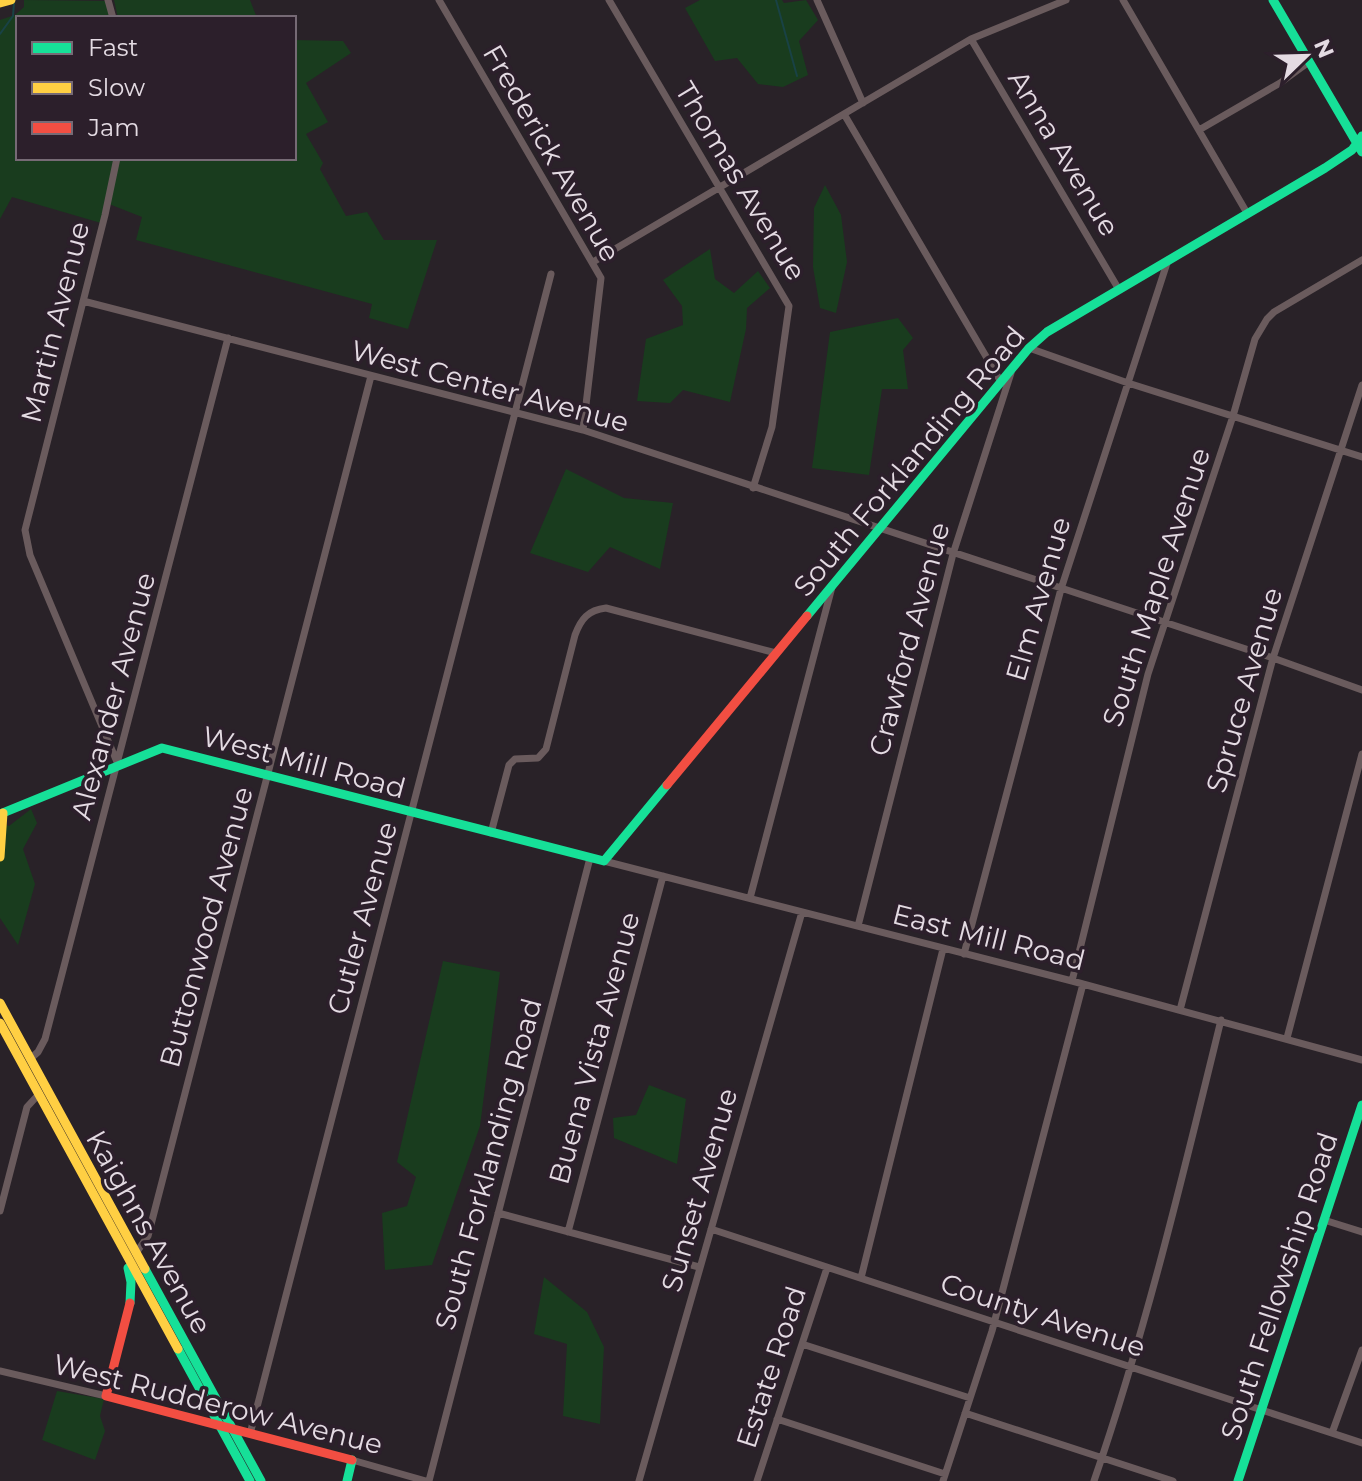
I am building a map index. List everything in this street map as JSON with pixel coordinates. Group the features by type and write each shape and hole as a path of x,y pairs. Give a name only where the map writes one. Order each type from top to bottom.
{"main road":[{"path":"0,3 10,0"},
{"path":"1273,0 1360,144"},
{"name":"South Forklanding Road","path":"604,861 1029,348 1047,332 1118,288 1325,168 1360,144"},
{"name":"West Mill Road","path":"1,814 162,748 604,861"},
{"path":"0,857 1,814"},
{"name":"Kaighns Avenue","path":"0,1003 261,1481"},
{"name":"Kaighns Avenue","path":"0,1023 250,1481"},
{"name":"South Fellowship Road","path":"1238,1481 1362,1105"},
{"path":"106,1396 130,1303 131,1277 116,1235"},
{"name":"West Rudderow Avenue","path":"106,1396 352,1460"},
{"path":"347,1481 352,1460"}],"street":[{"name":"Frederick Avenue","path":"439,0 601,278 583,430"},
{"name":"Thomas Avenue","path":"609,0 789,306 772,427 753,488"},
{"path":"817,0 863,103"},
{"path":"593,262 971,39 1050,3 1066,0"},
{"path":"1123,0 1247,213"},
{"name":"Anna Avenue","path":"971,39 1118,288"},
{"path":"1199,130 1285,80 1309,62"},
{"path":"844,114 1001,382"},
{"name":"Martin Avenue","path":"117,160 25,536 30,555 118,764"},
{"name":"Elm Avenue","path":"964,954 1061,589 1168,260"},
{"name":"South Maple Avenue","path":"1072,981 1144,690 1255,339 1267,319 1283,307 1362,260"},
{"name":"Cutler Avenue","path":"250,1434 551,274"},
{"name":"West Center Avenue","path":"83,301 583,430 1362,690"},
{"name":"Alexander Avenue","path":"30,1059 45,1039 228,338"},
{"path":"1029,348 1128,383 1362,457"},
{"name":"Crawford Avenue","path":"858,926 953,554 1013,367"},
{"name":"Buttonwood Avenue","path":"136,1253 148,1236 371,376"},
{"name":"Spruce Avenue","path":"1180,1010 1273,658 1362,385"},
{"path":"750,898 833,585"},
{"path":"491,833 509,765 515,759 538,758 546,749 580,621 591,612 606,608 776,653"},
{"path":"1287,1038 1362,754"},
{"name":"South Forklanding Road","path":"427,1481 590,858"},
{"name":"East Mill Road","path":"604,861 1221,1020 1362,1060"},
{"name":"Buena Vista Avenue","path":"568,1232 663,876"},
{"name":"Sunset Avenue","path":"639,1481 802,912"},
{"path":"861,1278 943,949"},
{"path":"777,1419 944,1477 992,1331 1083,984"},
{"path":"1094,1481 1132,1367 1173,1221 1221,1020"},
{"path":"0,1211 25,1112 31,1100 39,1094"},
{"path":"498,1213 699,1267"},
{"path":"1324,1220 1362,1232"},
{"name":"County Avenue","path":"711,1229 1362,1443"},
{"name":"Estate Road","path":"757,1481 827,1268"},
{"path":"802,1344 970,1398"},
{"path":"1332,1433 1362,1350"},
{"name":"West Rudderow Avenue","path":"0,1371 106,1396"},
{"path":"965,1413 1173,1481"},
{"name":"West Rudderow Avenue","path":"352,1460 427,1481"}],"green space":[{"path":"24,0 109,1 112,16 16,16 16,160 296,160 296,40 343,41 351,53 306,83 328,122 306,134 323,163 320,169 346,216 367,212 384,240 437,240 408,329 369,318 372,304 136,240 142,217 109,204 101,223 12,197 0,219 0,20 15,15 24,7"},
{"path":"114,0 250,0 256,16 118,16"},
{"path":"700,0 782,0 784,3 806,0 818,20 799,41 808,75 783,87 758,84 737,58 715,61 685,8"},
{"path":"825,185 841,215 847,262 836,313 820,308 813,267 814,208"},
{"path":"710,249 715,279 734,293 758,271 770,288 747,308 746,329 730,402 683,390 670,403 637,401 646,339 683,325 682,306 663,280"},
{"path":"898,318 913,338 903,350 908,389 882,389 869,475 812,468 830,332"},
{"path":"566,469 624,498 673,503 660,569 610,547 588,572 530,553"},
{"path":"31,809 37,823 23,849 35,884 18,945 0,918 0,822 9,826"},
{"path":"443,961 500,972 480,1126 432,1265 385,1270 382,1213 407,1206 416,1177 397,1162"},
{"path":"649,1085 686,1099 677,1164 614,1138 613,1118 636,1115"},
{"path":"544,1277 587,1312 604,1347 600,1424 563,1416 567,1344 534,1334"},
{"path":"57,1391 104,1399 100,1416 105,1431 95,1460 42,1440"}],"waterway":[{"path":"776,0 797,76"},
{"path":"0,34 13,16 14,3"}],"traffic: fast":[{"path":"1273,0 1362,152"},
{"path":"807,616 1029,348 1047,332 1325,168 1352,150 1362,136"},
{"path":"0,814 162,748 604,861 667,785"},
{"path":"1238,1481 1362,1105"},
{"path":"128,1268 130,1303"},
{"path":"145,1269 261,1481"},
{"path":"178,1349 250,1481"},
{"path":"347,1481 352,1460"}],"traffic: slow":[{"path":"0,3 11,0"},
{"path":"0,857 3,813"},
{"path":"0,1003 145,1269"},
{"path":"0,1023 178,1349"}],"traffic: jam":[{"path":"667,785 807,616"},
{"path":"130,1303 106,1396 352,1460"}]}
